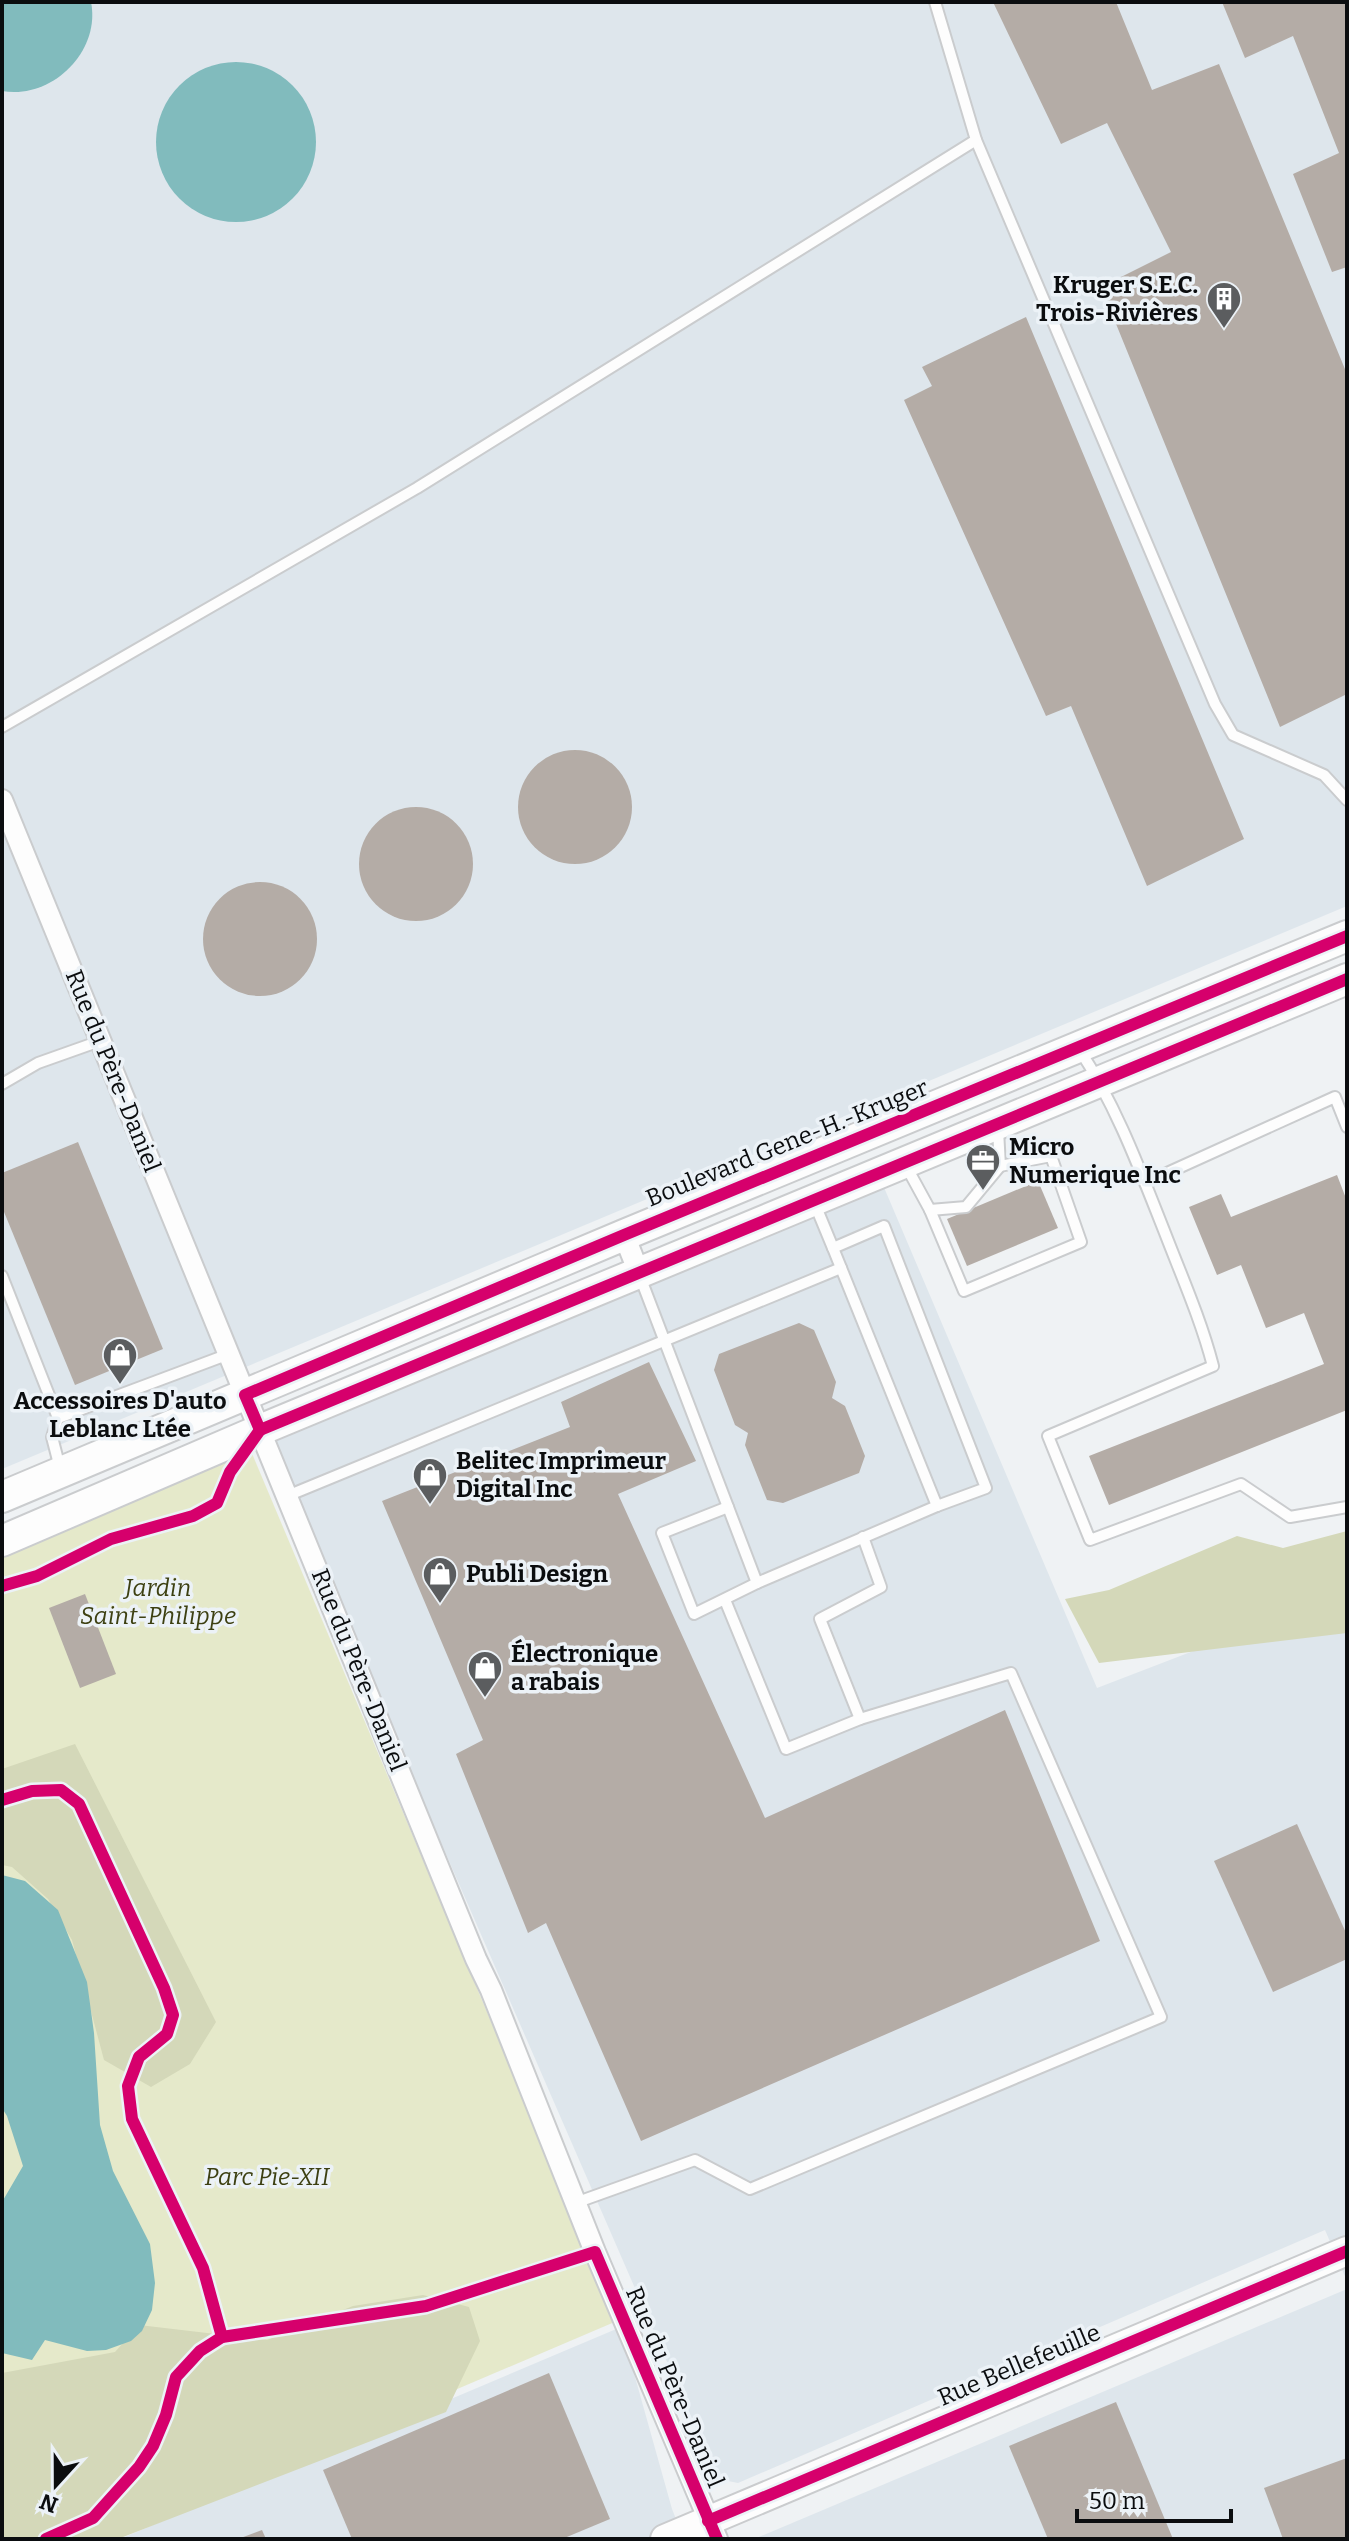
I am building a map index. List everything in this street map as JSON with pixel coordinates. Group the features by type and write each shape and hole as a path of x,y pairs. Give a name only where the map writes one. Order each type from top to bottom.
{"main road":[{"name":"Boulevard Gene-H.-Kruger","path":"2,1497 1347,936"},
{"path":"2,1541 260,1430 1347,979"}],"street":[{"name":"Rue du Père-Daniel","path":"2,800 491,1990 575,2203 713,2530"},
{"path":"624,1235 639,1273"},
{"name":"Rue Bellefeuille","path":"665,2539 713,2530 1347,2251"}],"lane":[{"path":"935,2 976,140 1215,704 1233,735 1324,775 1347,800"},
{"path":"2,727 417,488 976,140"},
{"path":"2,1084 38,1063 100,1041"},
{"path":"1077,1047 1100,1081 1145,1183 1204,1333 1213,1366 1048,1436 1090,1540 1241,1484 1290,1517 1347,1507"},
{"path":"1145,1183 1335,1097 1347,1127"},
{"path":"998,1124 1000,1166"},
{"path":"904,1162 930,1210 964,1291 1081,1242 1051,1156 1000,1166 966,1207 930,1210"},
{"path":"813,1200 937,1506"},
{"path":"728,1507 662,1533 694,1614 863,1537 986,1488 884,1226 833,1248"},
{"path":"287,1496 841,1268"},
{"path":"639,1273 757,1583"},
{"path":"2,1276 58,1418 52,1437 62,1472"},
{"path":"58,1418 229,1354"},
{"path":"860,1719 820,1619 881,1587 863,1537"},
{"path":"575,2203 695,2160 750,2189 1161,2017 1011,1673 860,1719 786,1749 725,1600"}],"shaded area":[{"path":"2,2 1347,2 1347,906 2,1469"},
{"path":"880,1178 1097,1688 1347,1592 1347,2281 1325,2230 738,2483 718,2479 261,1429"},
{"path":"1347,2289 1347,2539 754,2539"},
{"path":"621,2327 672,2509 684,2539 120,2539"}],"green space":[{"name":"Parc Pie-XII","path":"243,1432 617,2321 136,2526 2,2539 2,1532"},
{"path":"1347,1531 1347,1633 1099,1663 1065,1599 1109,1590 1237,1536 1283,1548"},
{"path":"75,1744 216,2022 190,2064 151,2087 104,2060 72,1940 48,1899 12,1867 2,1865 2,1769"},
{"path":"423,2295 469,2307 480,2341 446,2412 118,2539 2,2539 2,2373 115,2352 139,2325 267,2340 353,2306"}],"water":[{"path":"2,2 91,2 92,21 88,38 69,69 38,88 20,92 2,91"},
{"path":"236,62 267,68 293,85 310,111 316,142 310,173 293,199 267,216 236,222 205,216 179,199 162,173 156,142 162,111 179,85 205,68"},
{"path":"2,1875 25,1881 58,1910 87,1982 100,2125 113,2171 150,2244 155,2283 152,2310 142,2331 131,2341 106,2350 87,2351 45,2340 32,2360 2,2353 2,2202 23,2166 2,2108"}],"building":[{"name":"Kruger S.E.C. Trois-Rivières","path":"993,2 1116,2 1152,90 1219,64 1347,374 1347,694 1280,727 1101,287 1171,252 1107,123 1061,144"},
{"path":"1222,2 1347,2 1347,267 1332,272 1293,174 1339,153 1293,36 1245,58"},
{"path":"1026,317 1244,839 1147,886 1071,706 1046,716 904,400 932,386 922,367"},
{"path":"575,750 597,755 615,767 627,785 632,807 627,829 615,847 597,859 575,864 553,859 535,847 523,829 518,807 523,785 535,767 553,755"},
{"path":"416,807 438,812 456,824 468,842 473,864 468,886 456,904 438,916 416,921 394,916 376,904 364,886 359,864 364,842 376,824 394,812"},
{"path":"260,882 282,887 300,899 312,917 317,939 312,961 300,979 282,991 260,996 238,991 220,979 208,961 203,939 208,917 220,899 238,887"},
{"path":"78,1142 163,1349 75,1385 2,1207 2,1173"},
{"path":"1337,1175 1347,1201 1347,1410 1109,1505 1089,1456 1324,1364 1304,1313 1266,1328 1241,1265 1217,1275 1189,1207 1221,1194 1231,1217"},
{"path":"1038,1181 1058,1228 967,1266 947,1219"},
{"path":"799,1323 814,1330 836,1382 832,1398 845,1406 865,1456 859,1473 783,1503 767,1500 745,1445 748,1433 735,1425 714,1370 719,1354"},
{"path":"649,1362 696,1461 618,1494 765,1818 1005,1710 1100,1941 641,2141 546,1923 528,1933 456,1754 483,1740 382,1501 570,1427 561,1402"},
{"path":"85,1594 116,1674 80,1688 49,1608"},
{"path":"1297,1824 1347,1935 1347,1959 1273,1992 1214,1861"},
{"path":"549,2373 610,2519 562,2539 352,2539 323,2470"},
{"path":"1116,2402 1173,2539 1048,2539 1009,2446"},
{"path":"1347,2458 1347,2539 1283,2539 1264,2488"},
{"path":"262,2530 266,2539 238,2539"}],"cycle path":[{"path":"260,1430 245,1395 1347,936"},
{"path":"260,1430 1347,979"},
{"path":"2,1586 37,1576 111,1539 193,1516 217,1503 230,1472 260,1430"},
{"path":"2,1800 32,1791 61,1790 79,1804 164,1988 173,2015 167,2034 139,2057 128,2086 132,2119 203,2268 222,2337"},
{"path":"708,2521 1347,2251"},
{"path":"46,2539 93,2518 139,2467 153,2446 166,2415 176,2377 200,2351 222,2337 426,2306 595,2252 717,2539"}],"place":[{"name":"Kruger S.E.C. Trois-Rivières","path":"1224,330"},
{"name":"Micro Numerique Inc","path":"983,1192"},
{"name":"Accessoires D'auto Leblanc Ltée","path":"120,1386"},
{"name":"Belitec Imprimeur Digital Inc","path":"430,1506"},
{"name":"Publi Design","path":"440,1605"},
{"name":"Électronique a rabais","path":"485,1699"}],"park label":[{"name":"Jardin Saint-Philippe","path":"158,1602"}]}
